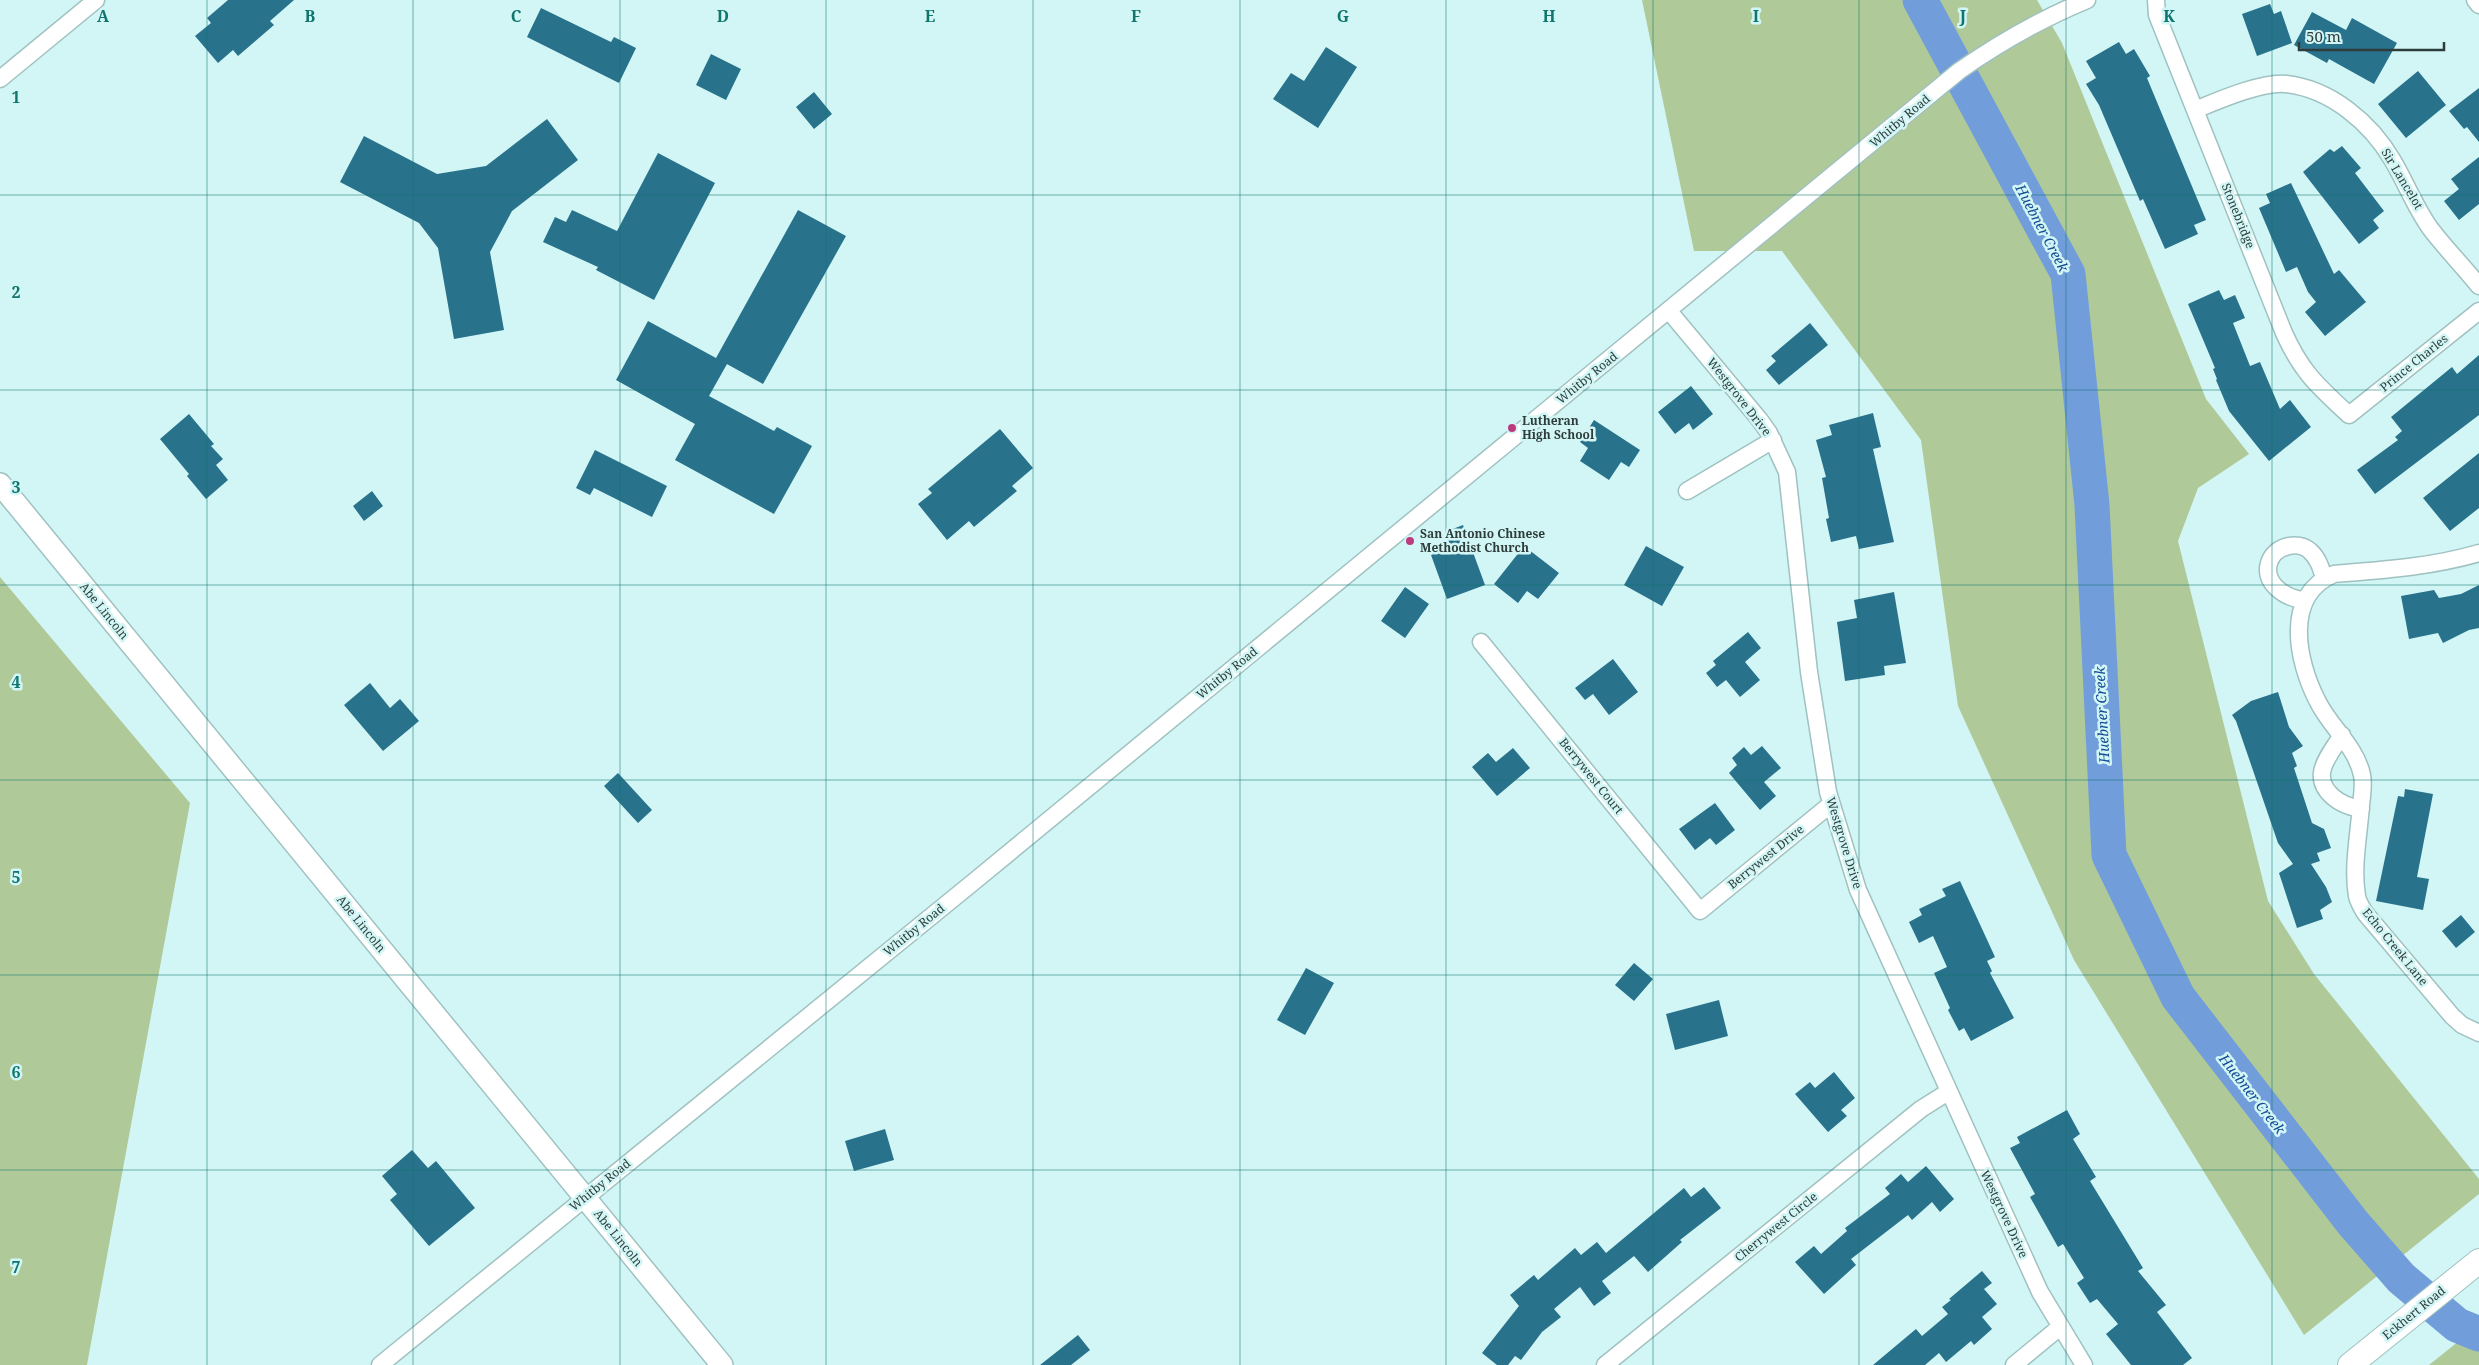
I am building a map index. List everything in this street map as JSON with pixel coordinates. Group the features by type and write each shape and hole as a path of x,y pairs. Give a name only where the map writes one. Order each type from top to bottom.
{"main road":[{"name":"Eckhert Road","path":"2350,1365 2479,1261"}],"street":[{"path":"0,78 96,0"},
{"name":"Whitby Road","path":"380,1365 1670,311 1959,72 1994,46 2025,28 2087,0"},
{"name":"Stonebridge","path":"2156,0 2158,15 2195,110 2296,359 2310,378 2349,415"},
{"path":"2475,0 2479,5"},
{"name":"Sir Lancelot","path":"2195,110 2241,92 2285,83 2336,101 2355,114 2392,159 2430,227 2479,286"},
{"name":"Westgrove Drive","path":"1670,311 1759,419 1772,440 1787,472 1810,672 1831,804 1858,890 2040,1292 2084,1365"},
{"name":"Prince Charles","path":"2349,415 2479,311"},
{"path":"1687,491 1772,440"},
{"name":"Abe Lincoln","path":"0,484 722,1365"},
{"path":"2324,578 2319,562 2310,550 2299,545 2286,546 2278,551 2270,562 2269,574 2276,587 2284,595 2303,600 2324,578 2334,574 2433,564 2479,553"},
{"name":"Echo Creek Lane","path":"2303,600 2299,619 2303,666 2318,702 2342,735 2363,776 2356,871 2357,898 2365,913 2452,1016 2479,1033"},
{"name":"Berrywest Court","path":"1481,642 1700,911"},
{"path":"2342,735 2324,763 2321,778 2324,790 2347,807 2361,809"},
{"name":"Berrywest Drive","path":"1700,911 1831,804"},
{"name":"Cherrywest Circle","path":"1606,1365 1921,1109 1948,1092"},
{"path":"2014,1365 2060,1327"}],"green space":[{"path":"1642,0 2037,0 2062,43 2206,399 2249,454 2198,488 2178,541 2268,901 2314,974 2479,1179 2479,1194 2304,1335 2074,960 1958,706 1921,440 1782,251 1694,251"},
{"path":"0,577 190,803 87,1365 0,1365"},
{"path":"2479,1325 2479,1365 2429,1365"}],"building":[{"path":"228,0 294,0 270,21 274,25 238,56 233,50 218,63 195,36 211,23 207,18"},
{"path":"2270,4 2274,14 2281,11 2292,43 2257,56 2242,14"},
{"path":"541,8 611,42 614,37 636,48 619,83 527,37"},
{"path":"2312,12 2346,30 2352,18 2397,43 2374,84 2329,59 2327,63 2294,45"},
{"path":"2119,42 2126,54 2134,49 2150,76 2147,78 2206,220 2194,225 2198,234 2165,249 2143,199 2140,201 2099,105 2086,84 2096,78 2086,61"},
{"path":"1326,47 1357,67 1318,128 1273,99 1291,73 1304,81"},
{"path":"711,54 741,69 726,100 696,85"},
{"path":"2418,71 2446,105 2406,138 2378,104"},
{"path":"2479,88 2479,142 2467,127 2464,129 2449,111"},
{"path":"814,92 832,114 814,129 796,107"},
{"path":"547,119 578,160 512,211 490,252 504,330 454,339 438,248 419,223 340,182 364,136 437,174 486,166"},
{"path":"2342,146 2361,168 2355,173 2384,211 2373,220 2379,228 2359,244 2303,172 2330,149 2334,152"},
{"path":"658,153 715,183 654,300 596,270 598,267 543,242 555,217 566,222 572,210 617,231"},
{"path":"2479,157 2479,204 2459,220 2444,201 2459,189 2451,179"},
{"path":"2291,183 2334,274 2339,270 2366,302 2325,336 2305,312 2316,302 2308,292 2297,267 2286,272 2259,208 2270,203 2266,194"},
{"path":"798,210 846,236 763,384 716,358"},
{"path":"2219,290 2224,300 2235,295 2245,318 2233,323 2250,366 2260,362 2280,409 2290,400 2311,427 2269,461 2229,411 2216,380 2213,369 2215,368 2188,304"},
{"path":"648,321 727,364 709,396 774,431 777,427 812,446 774,514 675,460 695,424 616,380"},
{"path":"1810,323 1828,345 1779,385 1766,370 1776,361 1771,356"},
{"path":"2479,355 2479,415 2375,494 2357,470 2398,440 2395,437 2402,431 2391,417 2452,367 2457,374"},
{"path":"1691,386 1713,414 1693,430 1689,423 1675,434 1658,412"},
{"path":"1873,413 1881,447 1873,449 1894,542 1859,549 1856,536 1831,542 1826,519 1829,518 1822,478 1826,477 1816,440 1832,435 1829,425"},
{"path":"189,414 214,444 211,446 223,459 216,465 228,480 206,499 187,476 189,474 160,439"},
{"path":"1594,420 1640,450 1629,467 1621,462 1609,480 1580,461 1588,448 1580,442"},
{"path":"1000,429 1033,468 1012,486 1017,491 974,527 969,521 947,540 918,504 932,493 928,489"},
{"path":"595,450 667,486 652,517 594,488 590,495 576,488"},
{"path":"2479,453 2479,508 2450,531 2423,498"},
{"path":"372,491 383,506 364,521 353,506"},
{"path":"1463,525 1485,585 1447,599 1431,555 1451,548 1445,532"},
{"path":"1524,546 1559,573 1538,599 1527,591 1518,603 1494,584"},
{"path":"1646,546 1684,567 1662,606 1624,585"},
{"path":"2479,585 2479,628 2469,630 2443,643 2438,633 2409,639 2401,596 2434,590 2439,598 2461,594"},
{"path":"1405,587 1429,604 1405,638 1381,621"},
{"path":"1894,592 1906,663 1884,666 1885,675 1845,681 1837,622 1857,618 1854,600"},
{"path":"1748,632 1761,648 1745,662 1760,680 1740,697 1726,680 1717,687 1706,673 1716,665 1713,661"},
{"path":"1613,659 1638,692 1609,715 1593,694 1585,700 1575,688"},
{"path":"370,683 390,708 400,699 419,721 383,751 344,705"},
{"path":"2278,692 2289,727 2303,746 2292,753 2297,766 2294,768 2312,823 2324,829 2331,848 2317,853 2320,861 2311,864 2326,887 2332,902 2320,910 2323,919 2297,928 2279,873 2293,864 2278,843 2236,721 2232,715 2251,701"},
{"path":"1762,746 1781,768 1764,782 1776,796 1760,810 1729,773 1737,765 1732,758 1744,747 1751,755"},
{"path":"1513,748 1530,768 1497,796 1472,767 1488,753 1496,762"},
{"path":"618,773 652,810 638,823 604,786"},
{"path":"2405,789 2433,794 2417,877 2429,879 2423,910 2376,901 2398,796 2404,797"},
{"path":"1715,803 1735,830 1716,845 1710,838 1695,850 1679,829"},
{"path":"1960,881 1995,957 1987,961 1992,971 1990,973 2014,1018 1971,1041 1964,1028 1959,1031 1948,1010 1950,1008 1934,973 1947,967 1933,936 1919,943 1909,922 1922,915 1919,909 1946,896 1942,889"},
{"path":"2461,915 2475,932 2456,948 2442,931"},
{"path":"1634,963 1653,979 1634,1001 1615,985"},
{"path":"1306,968 1334,983 1305,1035 1277,1020"},
{"path":"1719,1000 1728,1036 1675,1050 1666,1014"},
{"path":"1834,1072 1855,1098 1841,1110 1847,1116 1828,1132 1795,1094 1810,1082 1815,1088"},
{"path":"2067,1110 2080,1134 2073,1139 2096,1177 2090,1181 2143,1268 2138,1271 2166,1305 2157,1312 2192,1358 2183,1365 2131,1365 2106,1334 2118,1324 2097,1299 2090,1303 2077,1283 2084,1278 2063,1244 2058,1247 2030,1197 2035,1194 2010,1148 2020,1143 2017,1137"},
{"path":"885,1129 894,1160 854,1171 845,1141"},
{"path":"412,1150 428,1168 436,1161 475,1208 429,1246 390,1200 397,1194 382,1176"},
{"path":"1926,1166 1954,1199 1940,1212 1932,1202 1912,1220 1908,1215 1851,1259 1856,1265 1824,1294 1795,1262 1814,1246 1821,1254 1847,1231 1845,1228 1890,1194 1885,1188 1901,1174 1908,1182"},
{"path":"1704,1187 1721,1208 1680,1240 1682,1242 1648,1272 1634,1256 1602,1281 1611,1293 1594,1306 1580,1287 1554,1309 1561,1317 1542,1332 1521,1360 1515,1356 1508,1365 1497,1365 1482,1353 1519,1306 1510,1295 1534,1275 1538,1280 1575,1248 1581,1255 1597,1242 1606,1253 1684,1188 1691,1197"},
{"path":"1982,1271 1992,1283 1984,1289 1997,1304 1982,1317 1992,1329 1974,1345 1971,1341 1946,1362 1939,1353 1925,1365 1873,1365 1916,1329 1922,1336 1948,1314 1942,1307"},
{"path":"1078,1335 1090,1350 1071,1365 1040,1365"}],"waterway":[{"name":"Huebner Creek","path":"1920,0 2068,274 2092,505 2109,855 2178,997 2353,1223 2401,1278 2457,1325 2479,1334"}],"place":[{"name":"Lutheran High School","path":"1512,428"},
{"name":"San Antonio Chinese Methodist Church","path":"1410,541"}]}
